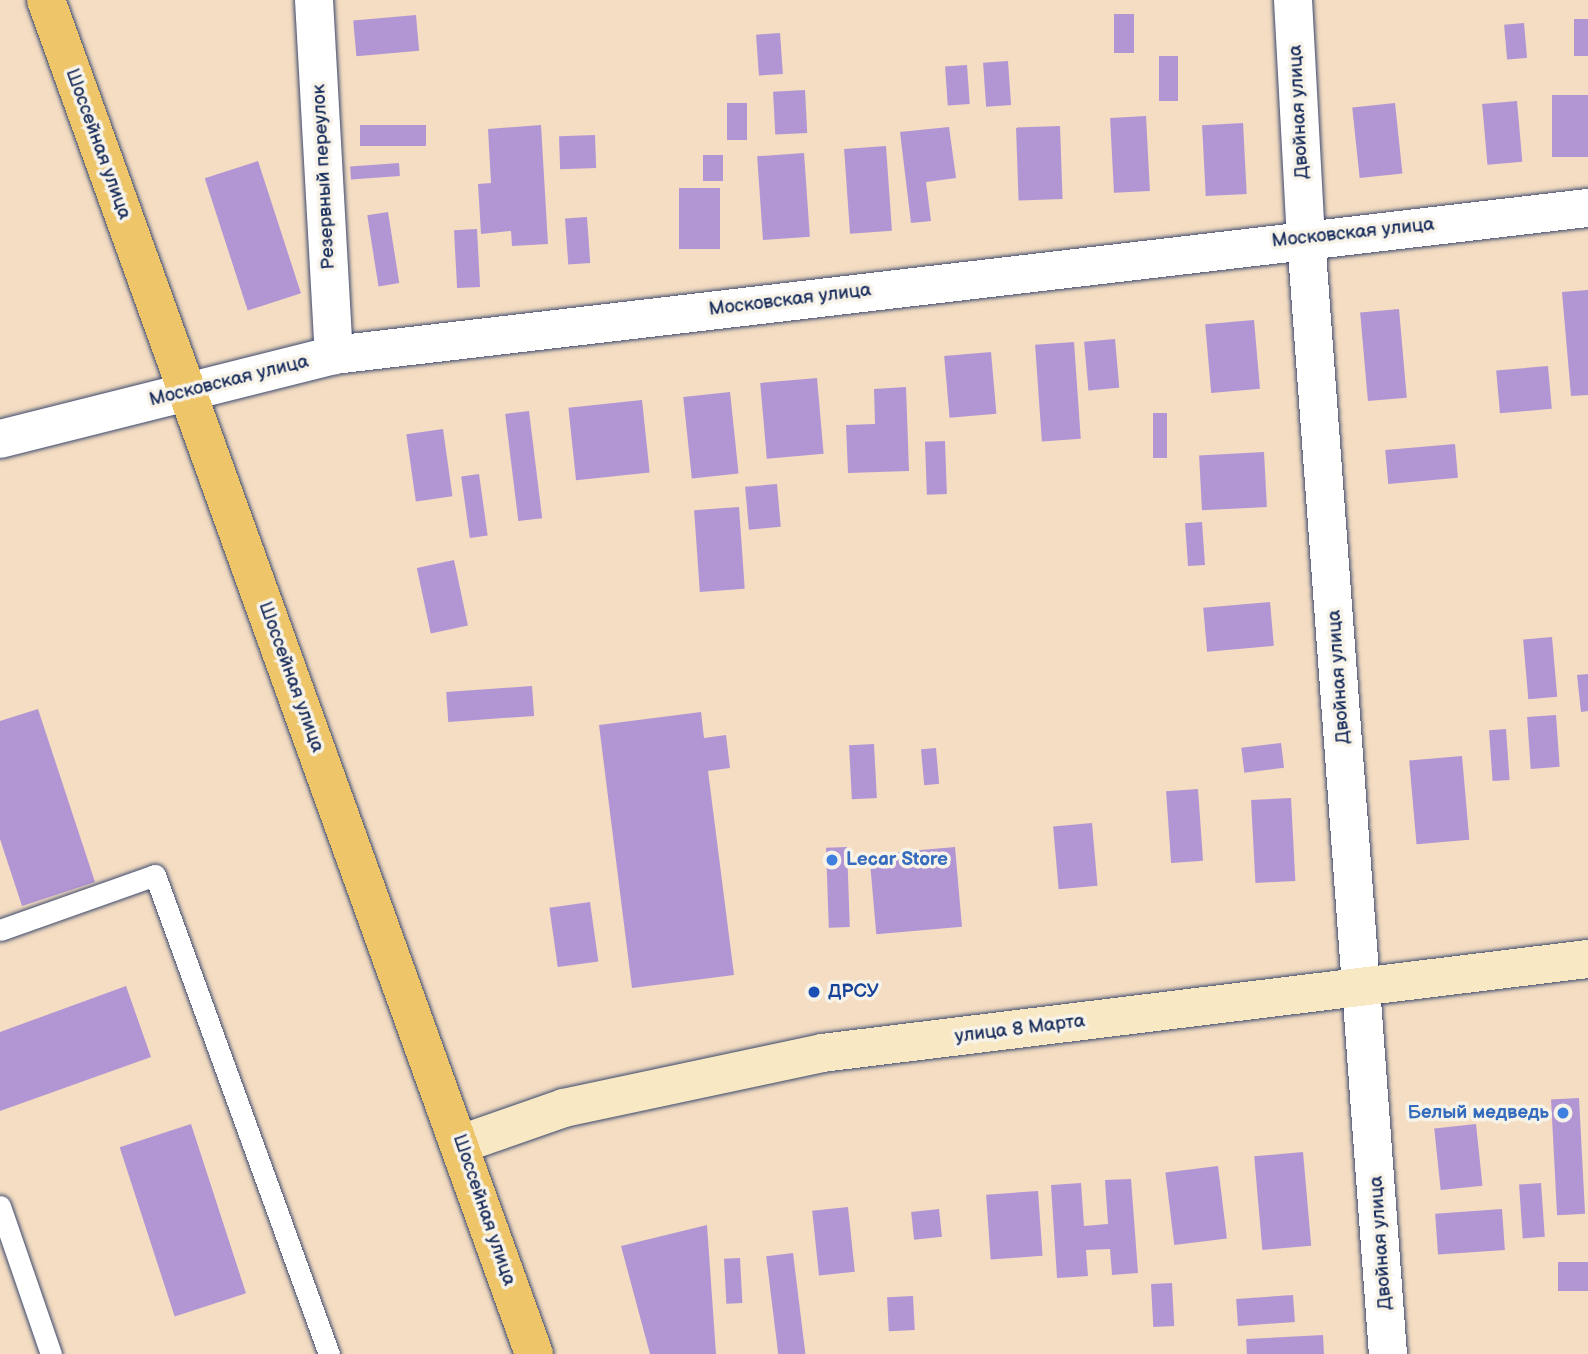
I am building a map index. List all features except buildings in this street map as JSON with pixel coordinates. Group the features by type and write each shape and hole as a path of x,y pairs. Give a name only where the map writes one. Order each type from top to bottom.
{"highway":[{"name":"Шоссейная улица","path":"46,0 461,1144 534,1354"}],"main road":[{"name":"улица 8 Марта","path":"461,1144 564,1108 822,1053 1588,959"}],"street":[{"name":"Резервный переулок","path":"314,0 334,355"},
{"name":"Двойная улица","path":"1293,0 1306,238 1388,1354"},
{"name":"Московская улица","path":"0,439 334,355 1306,238 1588,208"}],"lane":[{"path":"0,930 155,875 329,1354"},
{"path":"0,1206 51,1354"}],"place":[{"name":"Lecar Store","path":"832,860"},
{"name":"ДРСУ","path":"814,992"},
{"name":"Белый медведь","path":"1563,1113"}]}
